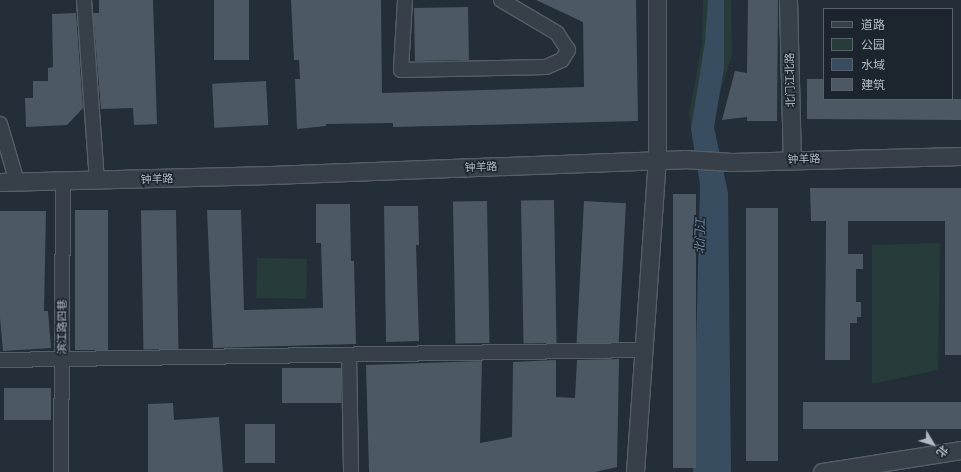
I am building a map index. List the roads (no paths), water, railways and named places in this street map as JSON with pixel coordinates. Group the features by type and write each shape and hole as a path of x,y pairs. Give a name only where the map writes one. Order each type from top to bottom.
{"street":[{"path":"84,0 97,180"},
{"path":"405,0 401,70 546,67 562,60 568,50 557,33 501,0"},
{"path":"635,472 657,162 657,0"},
{"name":"北门江北路","path":"788,0 792,159"},
{"path":"0,124 17,182"},
{"name":"钟羊路","path":"0,182 657,162 684,159 732,162 792,159 961,156"},
{"name":"滨江路四巷","path":"61,472 63,181"},
{"path":"0,360 643,350"},
{"path":"349,355 351,472"},
{"path":"822,472 961,450"}],"water":[{"name":"北门江","path":"708,0 724,0 724,68 714,127 728,193 731,472 693,472 700,185 691,129 705,42"}]}
